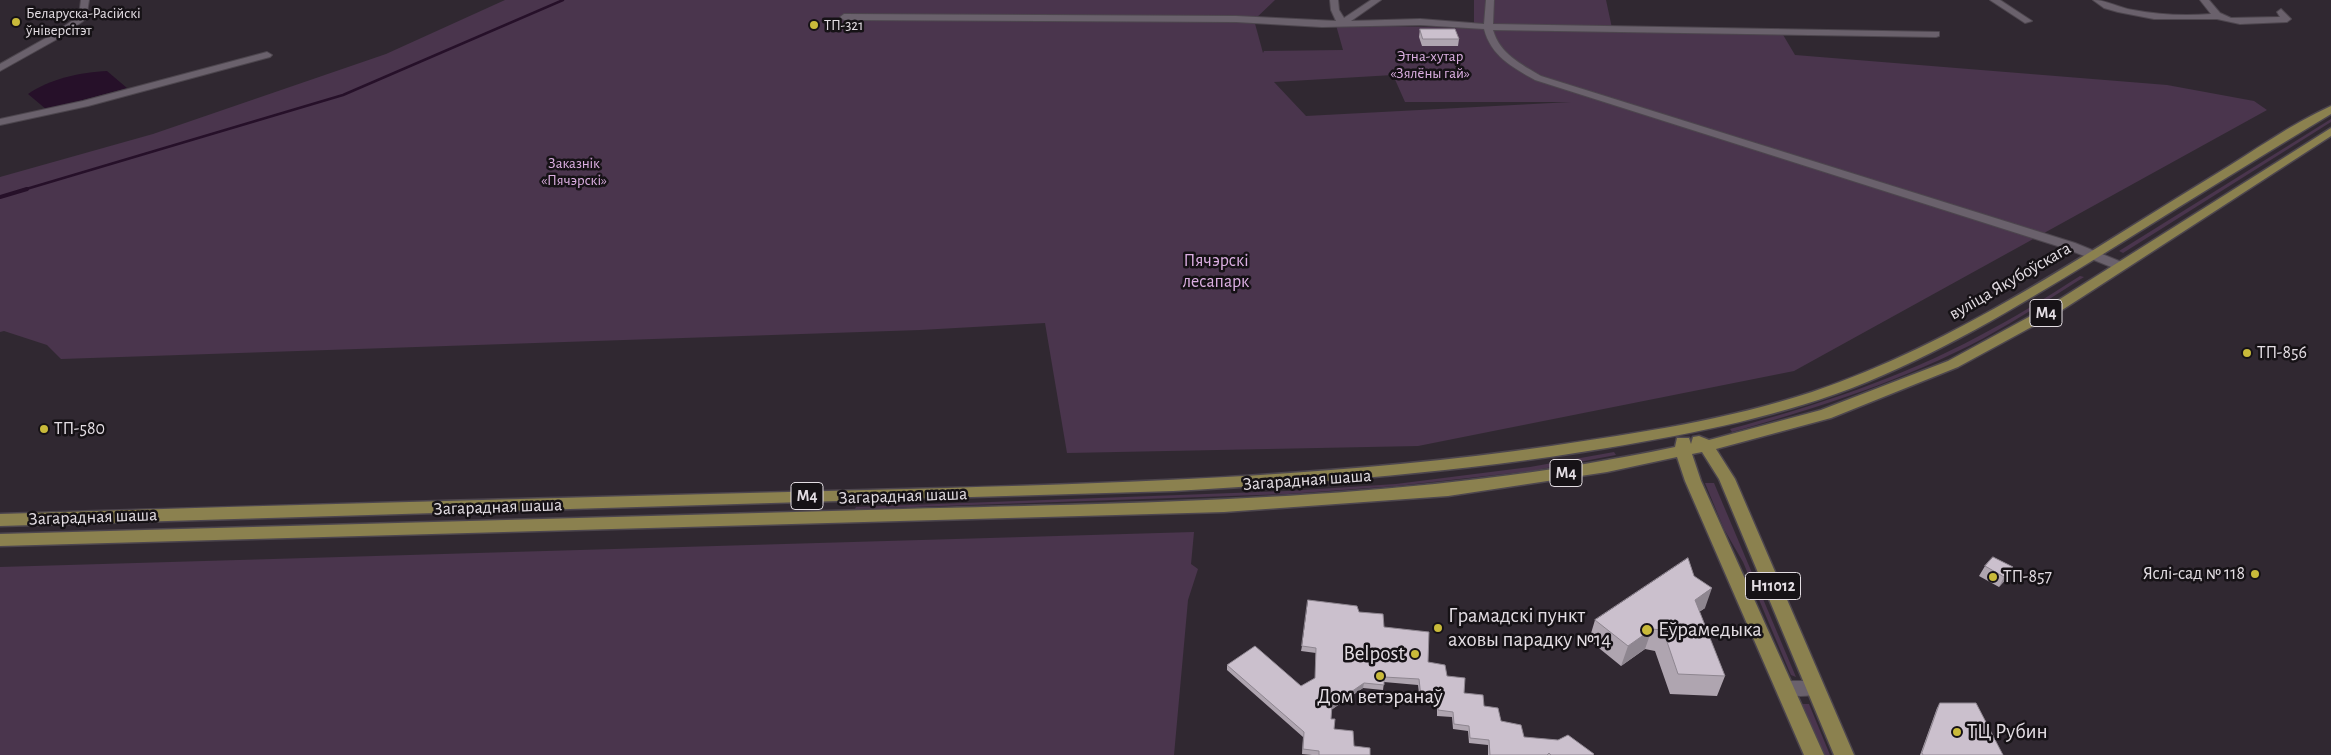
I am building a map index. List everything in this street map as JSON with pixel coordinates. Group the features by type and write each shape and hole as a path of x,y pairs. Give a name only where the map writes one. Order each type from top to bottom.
{"main road":[{"name":"вуліца Якубоўскага","path":"1683,430 1717,424 1820,395 1930,349 1993,316 2331,109"},
{"name":"М4","path":"1683,450 1706,446 1826,414 1952,364 2054,309 2331,131"},
{"name":"Н11012","path":"1683,430 1706,446 1727,479 1844,755"},
{"name":"Н11012","path":"1683,430 1683,450 1693,480 1814,755"},
{"name":"Загарадная шаша","path":"0,520 682,498 1179,486 1365,475 1494,462 1683,430"},
{"name":"Загарадная шаша","path":"0,540 1224,506 1344,499 1448,490 1607,467 1683,450"}],"street":[{"path":"0,68 56,36 83,17 86,0"},
{"path":"1334,0 1335,10 1342,23"},
{"path":"1342,23 1377,0"},
{"path":"1490,0 1486,15 1487,27 1497,52 1514,65 1538,78 2094,254 2120,266"},
{"path":"1994,0 2028,22"},
{"path":"2097,0 2116,9 2171,17 2202,18 2217,16 2250,22 2287,19 2281,12"},
{"path":"2204,0 2217,16"},
{"path":"844,17 1236,18 1322,24 1420,22 1487,27 1936,34"},
{"path":"0,122 84,104 267,55"},
{"path":"1786,688 1815,688"}],"green space":[{"name":"Пячэрскі лесапарк","path":"505,0 1275,0 1254,20 1263,53 1264,51 1343,50 1336,25 1474,28 1474,0 1606,0 1612,28 1779,28 1795,55 2167,85 2254,101 2267,110 1794,371 1418,446 1067,453 1045,323 920,330 61,359 47,345 4,331 0,332 0,177 153,134 386,54","holes":["1393,75 1405,102 1571,102 1306,116 1274,82"]},
{"path":"2331,119 2331,122 2123,253 2119,251"},
{"path":"2080,276 2084,277 1997,331 1923,367 1829,403 1732,432 1730,429 1826,401 1919,365 1992,329"},
{"path":"1614,452 1616,455 1531,471 1397,486 1288,494 855,509 856,507 1287,491 1396,484 1530,467"},
{"path":"1705,483 1714,483 1796,677 1791,675 1743,562 1724,529"},
{"path":"1194,532 1191,564 1198,569 1188,600 1174,755 0,755 0,567"},
{"path":"1800,704 1809,704 1830,755 1822,755"}],"shaded area":[{"path":"107,71 127,88 47,110 28,94 55,80"}],"building":[{"path":"1420,29 1455,29 1459,39 1423,39"},
{"path":"1993,557 2013,567 2004,577 1985,566"},
{"path":"1688,558 1694,576 1712,588 1695,600 1725,676 1678,674 1663,630 1652,629 1628,646 1595,620"},
{"name":"Дом ветэранаў","path":"1308,600 1357,606 1359,612 1383,614 1384,627 1429,632 1428,662 1445,665 1447,676 1465,678 1464,693 1483,695 1484,706 1498,708 1501,721 1521,725 1524,737 1558,740 1568,735 1594,754 1490,755 1489,740 1470,738 1469,726 1454,724 1453,712 1438,710 1438,699 1421,697 1419,679 1384,677 1384,685 1364,683 1332,705 1331,719 1335,719 1334,729 1353,731 1354,746 1370,748 1370,755 1319,755 1319,751 1303,749 1304,732 1227,665 1255,646 1301,686 1315,678 1316,648 1302,646"},
{"name":"ТЦ Рубин","path":"1940,703 1976,703 2003,755 1923,755 1922,753"}],"waterway":[{"path":"23,190 343,95 563,0"},
{"path":"0,197 27,189"}],"place":[{"name":"Беларуска-Расійскі ўніверсітэт","path":"16,22"},
{"name":"ТП-321","path":"814,25"},
{"name":"ТП-856","path":"2247,353"},
{"name":"ТП-580","path":"44,429"},
{"name":"Яслі-сад № 118","path":"2255,574"},
{"name":"ТП-857","path":"1993,577"},
{"name":"Грамадскі пункт аховы парадку №14","path":"1438,628"},
{"name":"Еўрамедыка","path":"1647,630"},
{"name":"Belpost","path":"1415,654"},
{"name":"Дом ветэранаў","path":"1380,676"},
{"name":"ТЦ Рубин","path":"1957,732"}],"park label":[{"name":"Этна-хутар «Зялёны гай»","path":"1430,64"},
{"name":"Заказнік «Пячэрскі»","path":"574,172"}]}
